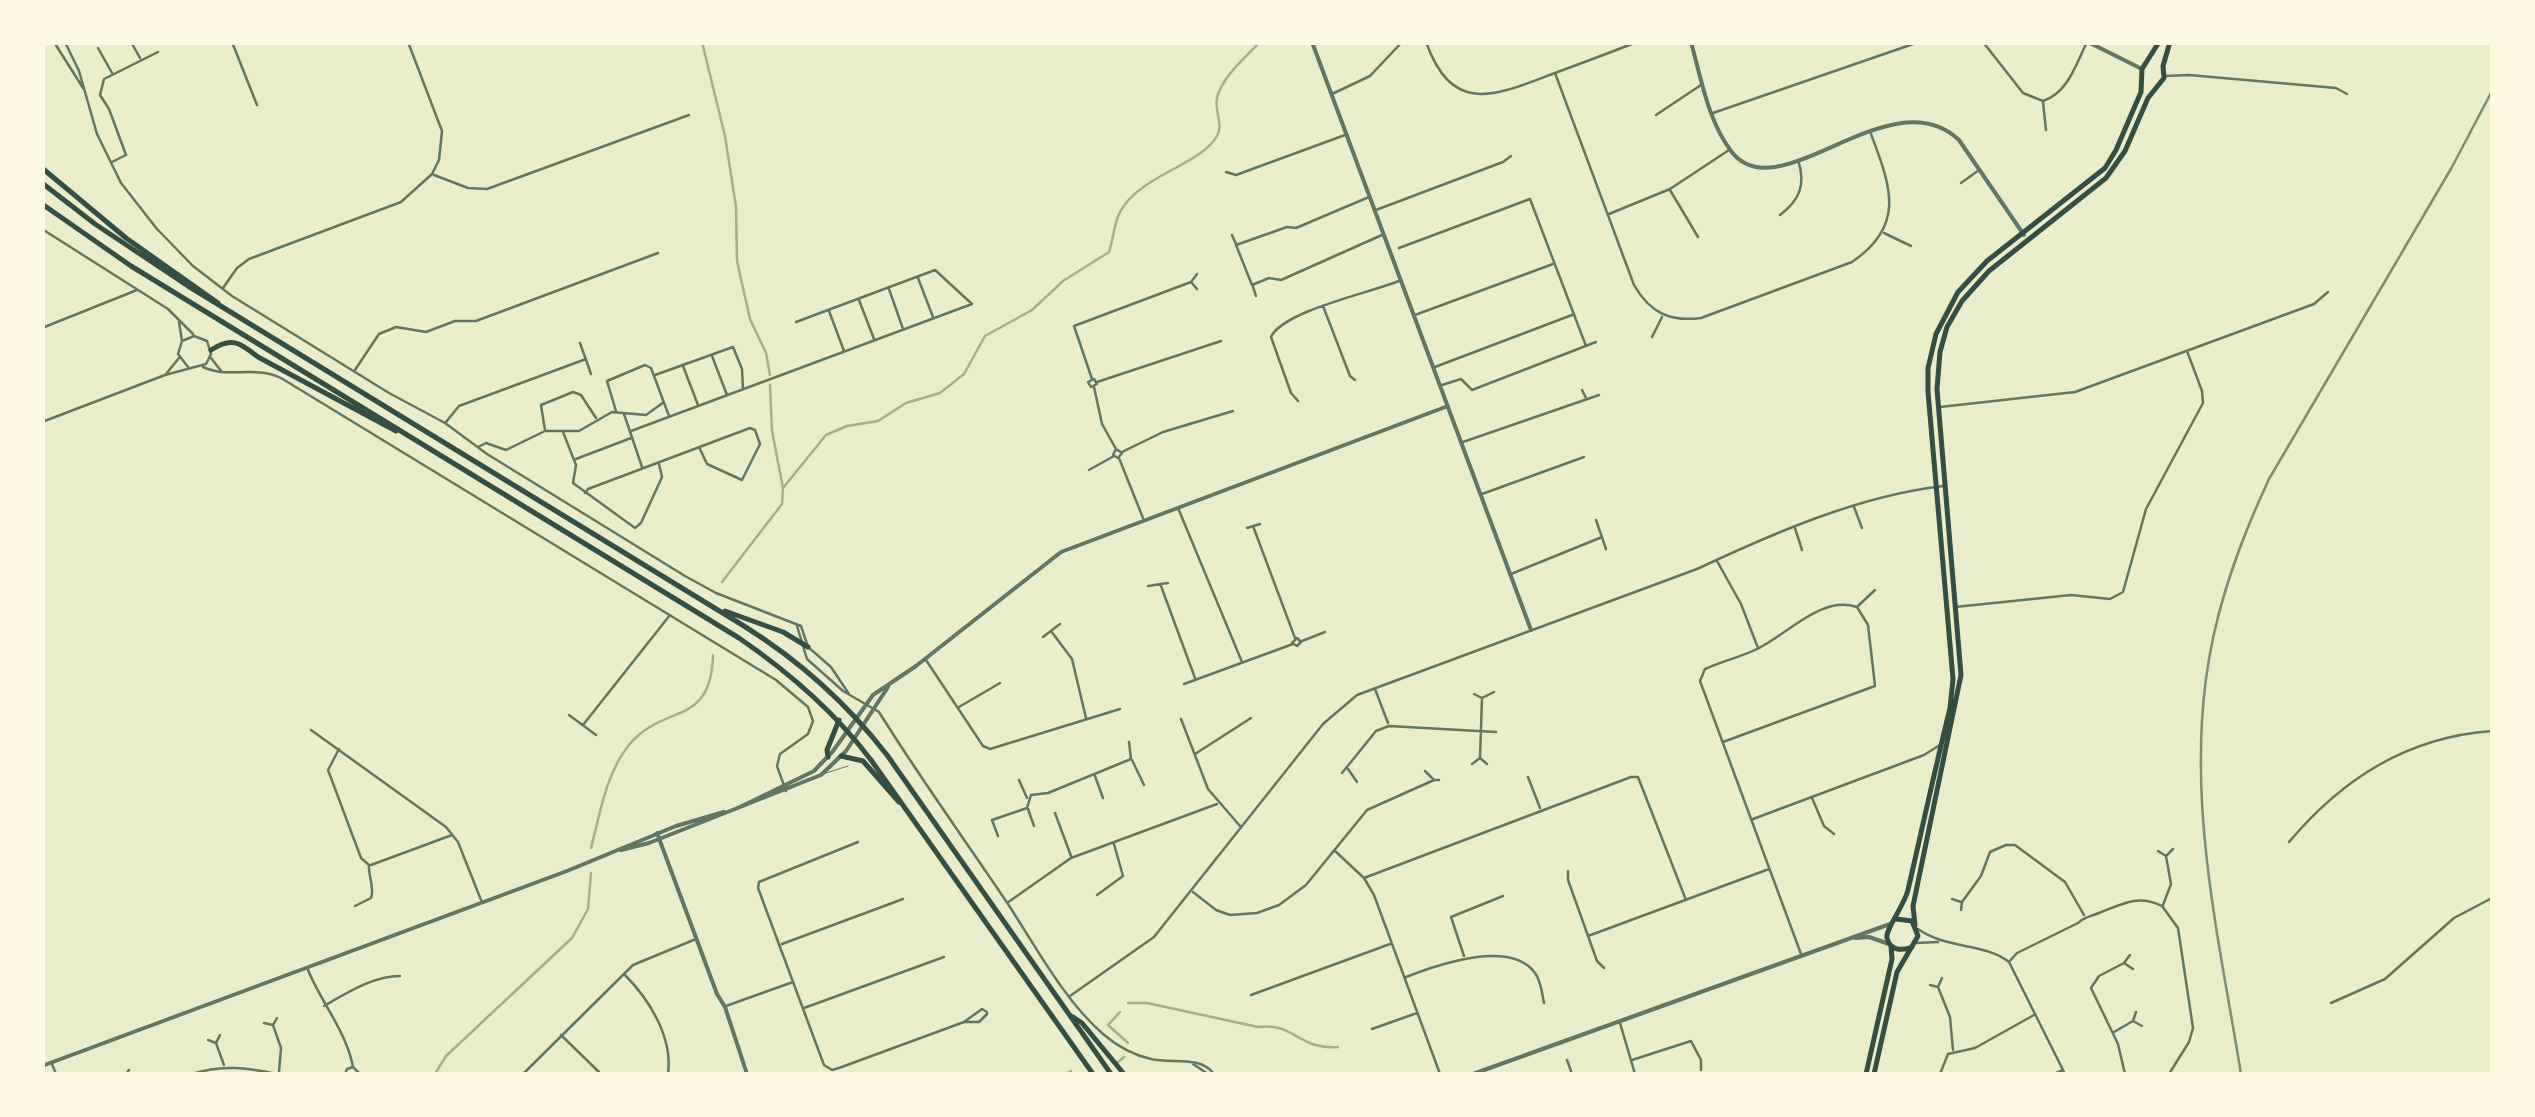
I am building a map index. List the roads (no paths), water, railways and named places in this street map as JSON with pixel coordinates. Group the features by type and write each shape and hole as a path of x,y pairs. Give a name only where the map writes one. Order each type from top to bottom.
{"main road":[{"path":"1866,1074 1892,959 1886,934 1906,901 1953,679 1928,392 1928,368 1936,334 1946,310 1972,275 2104,168 2116,150 2144,80 2142,69 2159,42"},
{"path":"1874,1074 1897,972 1914,945 1914,897 1960,693 1961,656 1938,408 1938,373 1948,327 1975,284 2095,188 2116,166 2156,84 2165,76 2163,66 2170,42"},
{"path":"2149,62 2163,66"},
{"path":"2144,80 2156,84"},
{"path":"43,168 126,238 212,296 222,307"},
{"path":"42,183 118,240 222,307 798,662 862,724 1111,1074"},
{"path":"42,204 131,266 739,638 808,690 854,737 904,804 1092,1074"},
{"path":"211,354 227,341 240,342 258,357 342,404 390,430 402,432"},
{"path":"720,611 768,626 805,645"},
{"path":"828,756 839,720"},
{"path":"842,756 863,762 904,804"},
{"path":"1893,922 1904,918 1916,927"},
{"path":"1890,944 1902,950 1914,945"},
{"path":"1070,1016 1082,1023 1124,1074"}],"street":[{"path":"54,42 84,89"},
{"path":"64,42 79,71 97,134 110,163 157,230 193,266 222,289 705,588 796,624 807,659 849,694 873,706 1070,996 1097,1028 1121,1047 1150,1059 1203,1063 1214,1074"},
{"path":"131,42 142,60"},
{"path":"232,42 258,105"},
{"path":"222,289 237,268 250,259 401,202 432,174 439,160 442,131 408,42"},
{"path":"1312,42 1532,630"},
{"path":"1331,94 1370,76 1402,42"},
{"path":"1426,42 1442,76 1453,86 1478,95 1506,92 1637,42"},
{"path":"1692,42 1712,114 1729,150 1739,160 1758,169 1777,167 1910,120 1936,124 1959,140 2028,240"},
{"path":"1712,114 1919,42"},
{"path":"1983,42 2023,93 2043,101 2064,88 2088,42 2142,69"},
{"path":"98,48 112,74"},
{"path":"110,163 126,154 100,95 104,79 158,52"},
{"path":"1555,73 1634,285 1641,298 1663,316 1675,319 1701,318 1852,262 1865,253 1882,232 1890,192 1870,132"},
{"path":"2165,76 2336,88 2347,94"},
{"path":"1656,115 1702,84"},
{"path":"2043,101 2046,130"},
{"path":"432,174 468,188 487,189 689,115"},
{"path":"1226,172 1236,175 1346,134"},
{"path":"1607,214 1670,189 1729,150"},
{"path":"1375,210 1511,156"},
{"path":"1780,214 1800,192 1803,182 1798,159"},
{"path":"1961,183 1980,170"},
{"path":"1670,189 1698,237"},
{"path":"1236,245 1287,227 1296,228 1370,196"},
{"path":"1399,248 1530,199 1586,346"},
{"path":"42,229 138,289 194,336 207,341 222,372"},
{"path":"1882,232 1911,246"},
{"path":"1252,285 1269,278 1281,280 1384,234"},
{"path":"1232,235 1256,296"},
{"path":"354,371 376,336 396,327 420,332 454,321 476,321 658,253"},
{"path":"1414,316 1554,263"},
{"path":"631,431 970,305 972,301 938,271 796,322"},
{"path":"1197,274 1191,282 1074,326 1092,379 1088,384 1095,385 1221,341"},
{"path":"918,276 933,319"},
{"path":"1298,401 1291,393 1270,337 1272,331 1291,318 1401,281"},
{"path":"1191,282 1197,289"},
{"path":"888,288 904,330"},
{"path":"42,328 138,289"},
{"path":"1938,408 2063,395 2314,304 2328,292"},
{"path":"858,299 874,341"},
{"path":"1323,306 1350,376 1355,380"},
{"path":"829,310 845,352"},
{"path":"1434,367 1574,314"},
{"path":"1652,337 1663,316"},
{"path":"180,321 179,358 188,368"},
{"path":"182,341 194,336"},
{"path":"1441,386 1461,378 1472,390 1596,342"},
{"path":"580,344 592,374"},
{"path":"1212,345 1215,354"},
{"path":"654,376 733,347 742,369 744,390"},
{"path":"1948,608 2071,594 2110,600 2123,592 2146,509 2202,403 2202,391 2187,351"},
{"path":"203,366 211,354"},
{"path":"712,354 727,396"},
{"path":"165,376 179,358"},
{"path":"445,424 459,406 586,359"},
{"path":"616,412 609,379 646,365 651,368 669,418"},
{"path":"682,365 698,407"},
{"path":"42,422 188,368 256,370 282,378 758,667 811,710 814,720 810,731 780,754 777,766 785,788"},
{"path":"1095,385 1102,424 1116,449 1122,452"},
{"path":"1582,390 1586,400"},
{"path":"546,432 541,405 573,392 581,395 596,419"},
{"path":"1461,442 1599,394"},
{"path":"477,448 486,443 506,450 546,432 579,431 616,412 646,415 664,402"},
{"path":"1218,405 1220,414"},
{"path":"42,1066 821,774 842,756 888,688 1061,552 1448,406"},
{"path":"1143,520 1120,458 1122,452 1153,436 1233,411"},
{"path":"623,413 642,468"},
{"path":"585,493 588,488 699,447 753,428 760,444 742,480 706,464 699,447"},
{"path":"563,432 576,465 572,480 635,528 662,477 658,462"},
{"path":"575,460 631,438"},
{"path":"1089,470 1114,456 1116,449"},
{"path":"1114,456 1120,458"},
{"path":"1481,495 1584,457"},
{"path":"1070,996 1154,937 1332,713 1357,694 1794,528 1899,492 1946,486"},
{"path":"1177,507 1242,662"},
{"path":"1854,507 1862,528"},
{"path":"1596,520 1606,549"},
{"path":"1247,528 1260,524"},
{"path":"1253,526 1295,638 1293,644"},
{"path":"1794,528 1802,550"},
{"path":"1510,574 1602,537"},
{"path":"1716,560 1741,604 1758,649"},
{"path":"1148,586 1168,583"},
{"path":"1161,586 1196,680"},
{"path":"1857,607 1875,590"},
{"path":"1723,742 1875,686 1868,625 1857,607 1839,604 1824,609 1758,649 1712,666 1700,680 1802,956"},
{"path":"583,725 670,614"},
{"path":"1043,637 1060,624"},
{"path":"1051,631 1072,659 1086,720"},
{"path":"1184,684 1293,644 1298,646 1301,641 1325,632"},
{"path":"1295,638 1301,641"},
{"path":"805,645 836,673 849,694"},
{"path":"926,659 984,746 990,749 1120,708"},
{"path":"958,707 1000,683"},
{"path":"1374,687 1388,726"},
{"path":"785,788 809,774 828,756 866,703 878,691 888,688"},
{"path":"1482,698 1494,692"},
{"path":"1474,694 1482,698"},
{"path":"1480,758 1482,698"},
{"path":"569,715 596,734"},
{"path":"1194,755 1251,718"},
{"path":"1181,719 1208,790 1241,828"},
{"path":"1342,773 1376,731 1388,726 1496,732"},
{"path":"311,730 446,826 454,835 482,903"},
{"path":"2289,842 2338,792 2389,758 2436,740 2492,731"},
{"path":"1129,742 1131,758 1144,785"},
{"path":"1751,819 1924,756 1941,744"},
{"path":"338,750 328,770 361,858 369,864"},
{"path":"1924,756 1931,758 1936,767"},
{"path":"1028,799 1131,758"},
{"path":"1472,764 1480,758"},
{"path":"1480,758 1487,764"},
{"path":"1347,768 1356,782"},
{"path":"1191,891 1230,916 1257,913 1294,895 1367,810 1436,780 1426,771"},
{"path":"1094,774 1103,798"},
{"path":"1528,777 1540,810"},
{"path":"1364,878 1631,777 1638,778 1686,900"},
{"path":"1019,780 1034,826"},
{"path":"1812,797 1820,820 1834,834"},
{"path":"1007,903 1071,858 1217,804"},
{"path":"998,836 992,820 1027,808"},
{"path":"1055,813 1071,858"},
{"path":"369,864 454,835"},
{"path":"658,836 747,1074"},
{"path":"858,842 759,882 758,888 824,1065 832,1070 964,1022"},
{"path":"1097,895 1123,876 1113,842"},
{"path":"1960,910 1981,876 1990,852 2015,845 2065,882 2084,917"},
{"path":"2166,856 2173,849"},
{"path":"1334,850 1364,878 1374,894 1440,1074"},
{"path":"2158,851 2166,856 2171,884 2162,906"},
{"path":"355,906 367,902 373,894 369,864"},
{"path":"1588,936 1769,869"},
{"path":"1568,871 1597,961 1604,968"},
{"path":"1464,957 1450,917 1503,896"},
{"path":"2331,1003 2385,978 2454,918 2492,898"},
{"path":"779,945 903,899"},
{"path":"1952,899 1962,902"},
{"path":"2009,962 2017,953 2084,917 2136,900 2162,906 2178,928 2193,1028 2169,1074"},
{"path":"1473,1074 1893,922"},
{"path":"1916,927 1940,942"},
{"path":"1852,938 1869,936 1890,944"},
{"path":"523,1074 623,974 642,960 696,939"},
{"path":"1914,945 1940,942 1995,954 2009,962 2065,1072 2054,1074"},
{"path":"1252,995 1392,944"},
{"path":"2125,1074 2121,1051 2091,988 2099,976 2124,963 2130,955"},
{"path":"803,1009 944,957"},
{"path":"1404,978 1464,957 1524,962 1539,978 1544,1004"},
{"path":"2124,963 2133,970"},
{"path":"307,968 360,1074"},
{"path":"623,974 651,1006 667,1049 668,1074"},
{"path":"324,1006 376,981 400,976"},
{"path":"1942,978 1938,987 1950,1017 1949,1040 1953,1051"},
{"path":"724,1007 793,982"},
{"path":"1930,985 1938,987"},
{"path":"1372,1029 1417,1012"},
{"path":"2112,1033 2133,1021 2136,1012"},
{"path":"1940,1074 1944,1058 1953,1051 1975,1048 2037,1014"},
{"path":"272,1026 277,1018"},
{"path":"2133,1021 2142,1026"},
{"path":"1619,1022 1635,1074"},
{"path":"192,1074 225,1067 278,1074 281,1048 272,1026 264,1023"},
{"path":"561,1035 599,1072"},
{"path":"216,1043 220,1036"},
{"path":"208,1040 216,1043 225,1067"},
{"path":"1632,1060 1691,1042 1701,1060 1701,1070"},
{"path":"1567,1060 1572,1074"},
{"path":"1188,1062 1208,1074"},
{"path":"52,1063 56,1074"},
{"path":"345,1074 354,1067"}],"lane":[{"path":"828,756 840,770"},
{"path":"821,774 848,766"}],"waterway":[{"path":"702,42 725,136 736,207 737,261 750,319 766,353 770,375"},
{"path":"783,488 826,435 847,426 878,421 906,403 940,393 964,374 985,336 1032,310 1063,281 1109,252 1117,218 1128,201 1154,180 1197,155 1217,136 1220,127 1216,103 1220,90 1260,42"},
{"path":"722,582 782,504 770,385"},
{"path":"591,848 605,794 621,756 643,732 695,704 710,678 713,655"},
{"path":"435,1074 446,1056 572,938 588,909 591,873"},
{"path":"1128,1003 1147,1003 1258,1027 1280,1028 1314,1044 1338,1047"},
{"path":"1120,1012 1108,1025 1128,1043"},
{"path":"1118,1062 1124,1057"},
{"path":"1066,1074 1071,1071"}],"railway":[{"path":"2241,1074 2215,920 2203,816 2203,711 2219,612 2269,479 2452,167 2492,91"}]}
